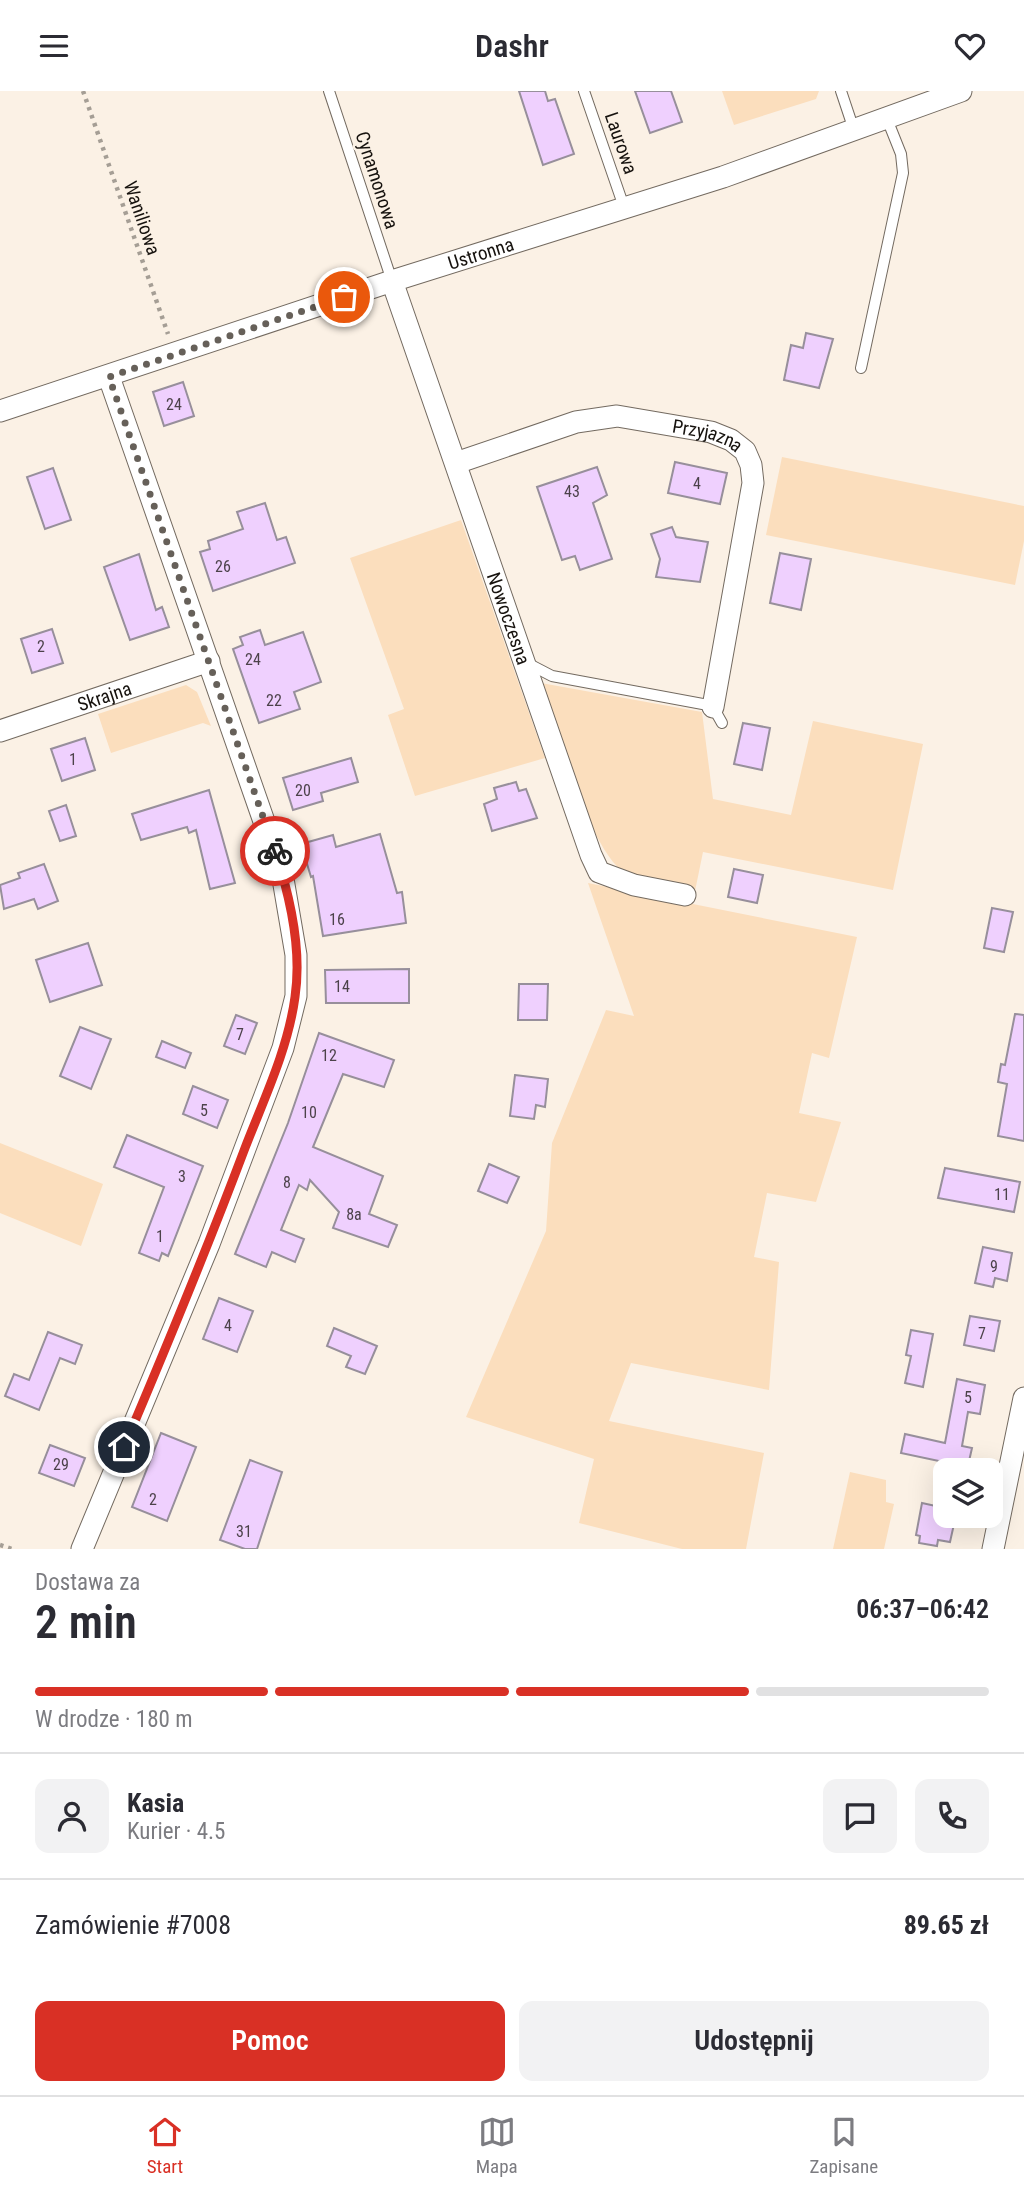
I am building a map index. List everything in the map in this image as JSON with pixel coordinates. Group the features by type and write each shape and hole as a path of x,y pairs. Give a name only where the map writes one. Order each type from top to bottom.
{"street":[{"name":"Ustronna","path":"0,411 392,281 723,177 961,91"},
{"name":"Nowoczesna","path":"392,281 591,855 600,872 634,885 685,895"},
{"path":"82,1549 214,1231 283,1048 296,996 296,955 282,873 109,377"},
{"name":"Przyjazna","path":"456,463 576,422 617,416 711,432 745,450 751,465 753,483 717,715"},
{"name":"Skrajna","path":"0,731 209,661"},
{"path":"993,1549 1024,1398"}],"lane":[{"name":"Cynamonowa","path":"329,91 392,281"},
{"name":"Laurowa","path":"584,91 624,207"},
{"path":"841,91 854,130"},
{"path":"861,368 903,173 901,154 887,119"},
{"path":"524,661 552,676 717,715"}],"path":[{"name":"Waniliowa","path":"83,91 175,355"},
{"path":"0,1545 12,1549"}],"shaded area":[{"path":"722,91 819,91 816,99 734,125"},
{"path":"782,457 1024,506 1024,541 1015,585 766,535"},
{"path":"461,520 545,758 415,796 388,715 404,709 350,558"},
{"path":"541,683 702,712 713,799 791,815 813,721 923,744 893,890 703,852 695,891 631,877 616,865 588,819 565,759"},
{"path":"186,685 197,692 211,726 203,723 111,753 98,714"},
{"path":"588,883 857,937 829,1058 812,1053 799,1113 841,1122 816,1202 767,1193 754,1257 779,1262 769,1390 631,1363 609,1421 764,1453 746,1549 682,1549 579,1523 594,1459 466,1417 546,1231 552,1143 606,1010 634,1016"},
{"path":"0,1143 103,1184 81,1246 0,1213"},
{"path":"850,1472 886,1480 886,1502 894,1504 884,1549 833,1549"}],"building":[{"path":"519,91 545,91 548,101 555,99 574,154 543,165"},
{"path":"635,91 671,91 682,122 650,133"},
{"path":"806,333 833,339 819,388 784,380 791,345 803,348"},
{"path":"183,382 194,416 164,426 153,392"},
{"path":"675,462 727,473 720,504 668,493"},
{"path":"597,467 607,495 593,503 612,559 580,570 575,556 562,560 537,487"},
{"path":"53,468 71,520 45,529 27,477"},
{"path":"265,503 277,540 286,537 295,563 213,591 200,552 210,549 208,541 243,529 237,512"},
{"path":"672,527 676,537 708,542 700,582 656,577 660,559 651,534"},
{"path":"780,553 811,559 801,610 770,603"},
{"path":"139,554 156,610 162,607 169,627 130,640 104,567"},
{"path":"52,629 63,663 32,673 21,639"},
{"path":"260,630 265,645 303,632 321,682 294,692 300,709 259,723 233,649 243,645 240,637"},
{"path":"743,723 770,728 762,770 734,764"},
{"path":"85,738 95,770 62,781 51,749"},
{"path":"351,758 358,782 321,793 323,801 293,810 283,778"},
{"path":"516,782 519,791 526,789 537,818 492,831 484,804 497,799 494,788"},
{"path":"209,790 235,883 210,889 196,830 189,833 187,827 141,840 132,814"},
{"path":"66,805 76,836 60,841 49,811"},
{"path":"380,834 397,893 402,892 406,923 323,936 313,876 311,877 301,844 333,835 336,847"},
{"path":"44,864 58,901 38,909 34,899 4,909 0,885 20,878 18,873"},
{"path":"734,869 763,875 757,903 728,897"},
{"path":"992,908 1013,912 1004,952 984,948"},
{"path":"88,943 102,985 50,1002 36,960"},
{"path":"409,969 409,1003 326,1003 325,970"},
{"path":"519,984 548,984 547,1020 518,1020"},
{"path":"1015,1014 1024,1015 1024,1141 998,1136 1007,1084 998,1082 1001,1064 1005,1065"},
{"path":"236,1015 257,1023 245,1054 224,1046"},
{"path":"80,1027 111,1039 91,1089 60,1076"},
{"path":"319,1033 394,1060 384,1087 343,1074 313,1147 383,1176 369,1214 397,1225 388,1247 333,1228 339,1212 310,1180 307,1190 299,1185 281,1230 304,1239 295,1262 272,1252 266,1267 235,1254 288,1123"},
{"path":"162,1041 191,1053 185,1068 156,1057"},
{"path":"515,1075 548,1079 545,1107 536,1105 534,1119 510,1116"},
{"path":"193,1086 228,1100 217,1128 183,1114"},
{"path":"127,1135 203,1166 168,1256 162,1253 159,1261 139,1253 164,1187 114,1167"},
{"path":"489,1164 519,1177 507,1203 478,1191"},
{"path":"945,1168 1020,1182 1014,1212 938,1198"},
{"path":"983,1247 1012,1253 1007,1281 995,1278 993,1287 975,1283"},
{"path":"219,1298 253,1311 237,1352 203,1339"},
{"path":"970,1316 1000,1321 994,1351 964,1345"},
{"path":"334,1328 377,1346 365,1374 346,1367 351,1356 327,1346"},
{"path":"911,1330 933,1334 923,1387 905,1383 911,1356 906,1355"},
{"path":"48,1332 82,1345 75,1364 60,1358 39,1410 5,1396 14,1374 29,1380"},
{"path":"957,1379 985,1385 980,1414 968,1412 962,1446 972,1448 970,1458 933,1460 901,1453 905,1434 945,1443"},
{"path":"161,1433 196,1447 167,1521 132,1507"},
{"path":"50,1445 85,1458 74,1486 39,1473"},
{"path":"250,1460 282,1472 257,1549 245,1549 220,1540"},
{"path":"922,1503 933,1505 933,1528 953,1528 950,1542 938,1540 937,1546 919,1543 920,1536 916,1535"}],"way so far":[{"path":"275,851 109,377 344,297"}],"route":[{"path":"124,1447 209,1244 283,1048 296,996 296,955 291,914 275,851"}]}
